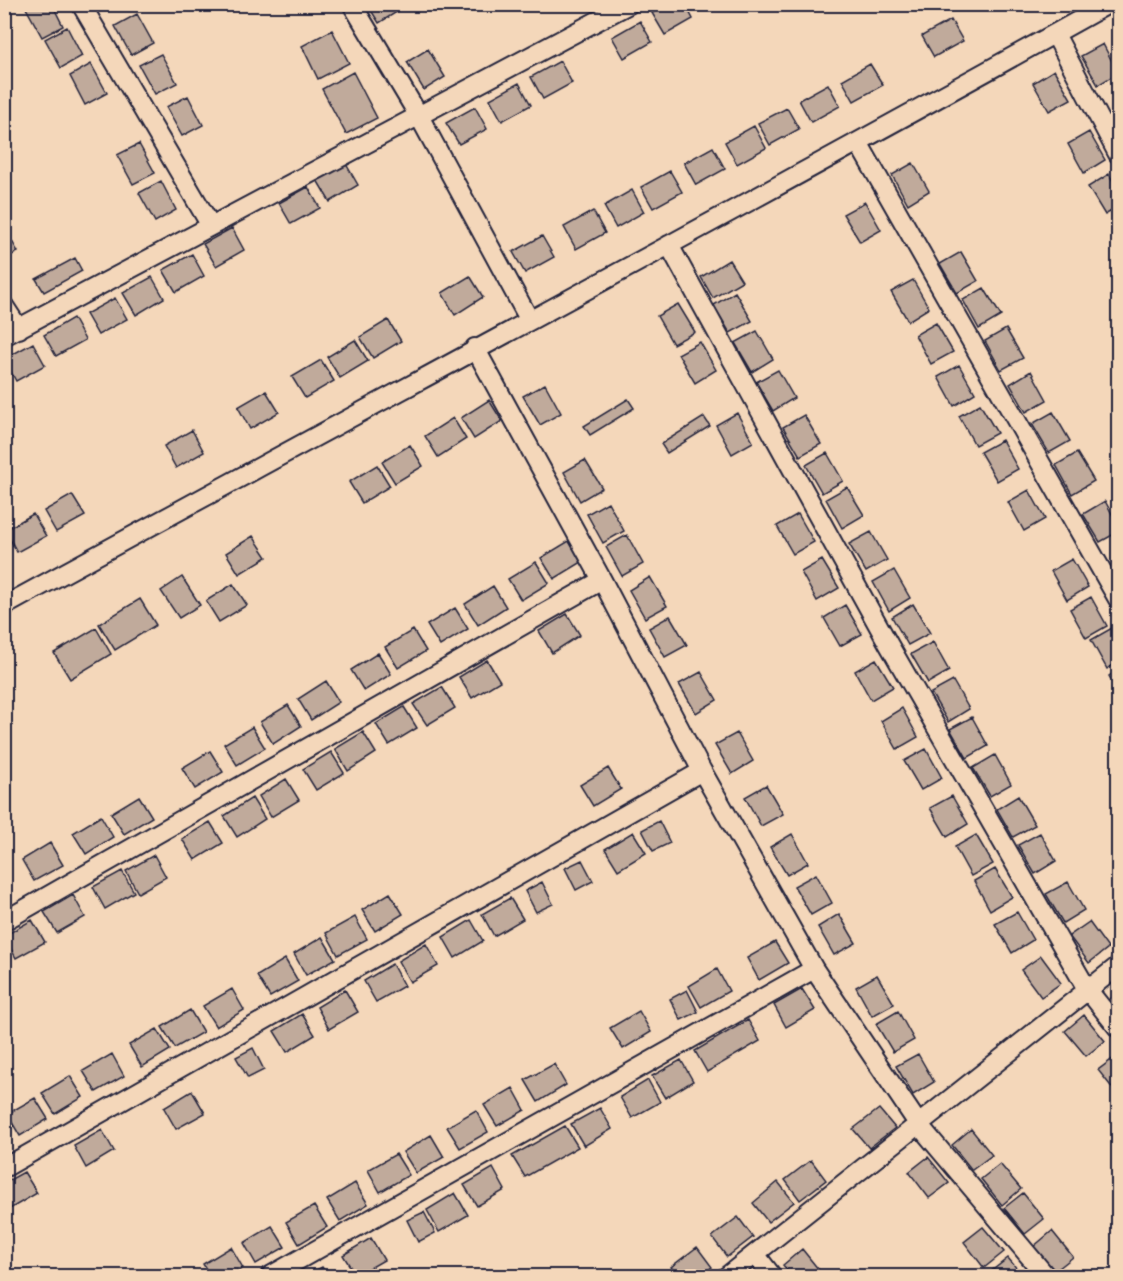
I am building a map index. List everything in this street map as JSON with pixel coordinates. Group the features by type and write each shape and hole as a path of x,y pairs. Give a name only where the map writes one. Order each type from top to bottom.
{"street":[{"path":"81,4 211,226"},
{"path":"352,4 419,116 529,319"},
{"path":"4,306 12,333 628,4"},
{"path":"4,606 529,319 860,144 1108,4"},
{"path":"1055,34 1119,154"},
{"path":"860,144 1119,599"},
{"path":"669,245 889,645 1087,989 1119,1028"},
{"path":"476,348 602,580 702,771 814,969 919,1125 1046,1276"},
{"path":"4,921 602,580"},
{"path":"4,1168 702,771"},
{"path":"727,1276 1087,989 1119,966"},
{"path":"270,1276 814,969"},
{"path":"754,1254 772,1276"}],"building":[{"path":"33,4 52,4 63,26 42,37 26,8"},
{"path":"367,4 397,4 400,10 379,23"},
{"path":"668,4 685,4 693,19 665,35 652,13"},
{"path":"137,14 153,43 131,55 115,26"},
{"path":"951,20 963,41 934,57 922,36"},
{"path":"640,21 652,42 624,58 612,37"},
{"path":"67,27 82,56 61,68 45,39"},
{"path":"332,30 349,63 318,79 302,46"},
{"path":"1103,44 1118,73 1098,85 1081,56"},
{"path":"428,49 445,77 424,90 407,62"},
{"path":"161,54 177,83 155,94 139,65"},
{"path":"560,61 572,83 543,99 531,77"},
{"path":"91,64 107,93 85,105 70,76"},
{"path":"870,64 883,85 854,101 842,80"},
{"path":"1054,70 1071,99 1049,111 1033,83"},
{"path":"353,72 377,118 346,134 322,89"},
{"path":"519,83 531,105 502,121 490,99"},
{"path":"828,84 840,106 811,122 799,100"},
{"path":"188,96 203,125 182,136 166,107"},
{"path":"475,107 487,129 459,144 446,123"},
{"path":"787,108 799,129 770,145 758,123"},
{"path":"754,126 766,148 737,164 725,142"},
{"path":"1089,132 1105,160 1084,173 1068,144"},
{"path":"139,144 155,173 133,184 117,155"},
{"path":"713,147 725,169 696,185 684,163"},
{"path":"913,163 929,191 908,204 892,175"},
{"path":"346,164 358,185 330,202 317,180"},
{"path":"670,171 682,192 653,208 641,187"},
{"path":"1109,174 1118,190 1118,207 1105,215 1088,187"},
{"path":"161,181 176,210 155,222 139,193"},
{"path":"308,187 320,208 291,224 279,203"},
{"path":"632,190 644,212 616,228 604,206"},
{"path":"865,202 881,230 860,242 843,214"},
{"path":"593,211 605,233 576,249 564,227"},
{"path":"4,227 18,252 4,259"},
{"path":"232,228 244,250 216,266 203,244"},
{"path":"542,236 554,257 525,273 513,252"},
{"path":"961,252 978,281 957,293 940,264"},
{"path":"192,254 204,276 176,292 163,270"},
{"path":"75,258 82,271 44,292 36,279"},
{"path":"729,260 742,281 713,298 701,277"},
{"path":"470,276 483,297 455,315 442,293"},
{"path":"152,277 164,298 136,315 123,293"},
{"path":"913,280 929,308 908,321 891,292"},
{"path":"984,288 1001,316 979,329 963,300"},
{"path":"735,292 752,321 730,333 714,305"},
{"path":"115,298 127,319 98,335 86,314"},
{"path":"678,304 695,332 673,344 657,316"},
{"path":"73,318 85,340 56,356 44,335"},
{"path":"388,320 401,341 373,358 360,337"},
{"path":"936,323 953,352 931,364 915,335"},
{"path":"1006,329 1023,358 1001,370 985,341"},
{"path":"757,331 773,359 752,372 735,343"},
{"path":"355,340 368,361 340,378 327,357"},
{"path":"700,342 716,370 695,383 678,354"},
{"path":"33,343 45,365 16,381 4,359"},
{"path":"321,360 334,381 305,398 292,377"},
{"path":"959,365 975,393 954,406 938,377"},
{"path":"778,370 794,398 773,411 756,382"},
{"path":"1031,371 1047,400 1026,412 1010,384"},
{"path":"545,384 561,413 540,425 523,396"},
{"path":"266,391 279,412 250,429 238,407"},
{"path":"628,399 634,408 590,435 584,426"},
{"path":"489,400 502,421 474,439 461,418"},
{"path":"980,404 997,433 975,445 959,416"},
{"path":"1053,412 1070,441 1049,453 1032,424"},
{"path":"737,413 753,442 732,454 716,425"},
{"path":"804,415 821,444 800,456 783,427"},
{"path":"704,417 710,426 667,453 661,444"},
{"path":"453,418 466,439 438,457 425,436"},
{"path":"192,430 204,452 176,468 164,446"},
{"path":"1002,440 1018,469 997,481 980,452"},
{"path":"410,445 423,466 395,483 382,462"},
{"path":"827,453 843,481 822,493 806,465"},
{"path":"1077,453 1094,481 1072,494 1056,465"},
{"path":"585,460 602,488 580,501 564,472"},
{"path":"377,465 390,486 362,503 349,482"},
{"path":"847,487 864,515 842,528 826,499"},
{"path":"1029,490 1045,519 1024,531 1008,502"},
{"path":"72,495 85,516 56,532 44,511"},
{"path":"1105,501 1118,525 1118,532 1100,542 1083,514"},
{"path":"608,502 624,531 603,543 587,514"},
{"path":"33,514 46,536 17,552 5,530"},
{"path":"798,514 814,542 793,554 777,526"},
{"path":"871,532 887,560 866,572 849,544"},
{"path":"627,535 643,564 622,576 606,547"},
{"path":"253,536 267,557 239,574 226,553"},
{"path":"569,541 582,562 554,579 541,558"},
{"path":"1072,559 1088,587 1067,600 1051,571"},
{"path":"822,560 839,588 817,601 801,572"},
{"path":"536,562 549,583 521,600 508,579"},
{"path":"894,570 910,598 889,611 873,582"},
{"path":"182,577 200,605 179,618 161,591"},
{"path":"650,577 667,606 645,618 629,590"},
{"path":"233,584 247,605 219,622 206,601"},
{"path":"493,586 506,607 478,625 465,604"},
{"path":"1091,597 1107,626 1086,638 1070,609"},
{"path":"140,599 156,625 115,650 99,624"},
{"path":"913,604 930,633 908,645 892,617"},
{"path":"845,605 862,634 840,646 824,618"},
{"path":"455,608 468,629 440,646 427,625"},
{"path":"567,614 580,635 552,653 539,631"},
{"path":"670,616 687,645 665,657 649,628"},
{"path":"96,628 111,654 70,679 54,653"},
{"path":"1112,628 1118,638 1118,662 1107,669 1091,640"},
{"path":"413,630 426,651 398,668 385,647"},
{"path":"933,642 949,671 928,683 911,654"},
{"path":"378,653 391,674 364,691 351,670"},
{"path":"876,659 893,687 871,700 855,671"},
{"path":"487,660 500,681 472,698 459,677"},
{"path":"1118,670 1118,692 1109,676"},
{"path":"701,672 717,700 696,713 679,684"},
{"path":"326,681 339,702 311,720 298,699"},
{"path":"953,681 969,709 948,722 931,693"},
{"path":"442,687 455,708 427,725 413,704"},
{"path":"288,705 301,726 273,744 260,722"},
{"path":"404,707 417,728 389,745 376,724"},
{"path":"902,708 918,737 897,749 881,721"},
{"path":"972,717 988,746 967,758 950,729"},
{"path":"252,727 265,748 237,765 224,744"},
{"path":"363,732 376,753 348,771 335,749"},
{"path":"737,733 753,761 732,774 715,745"},
{"path":"926,749 942,778 921,790 904,761"},
{"path":"210,751 223,772 195,789 182,768"},
{"path":"331,752 344,773 316,790 303,769"},
{"path":"995,755 1011,784 990,796 973,768"},
{"path":"608,768 621,789 593,806 580,785"},
{"path":"286,779 299,800 271,817 259,796"},
{"path":"766,785 783,814 761,826 745,797"},
{"path":"139,796 152,817 124,834 111,813"},
{"path":"952,796 968,824 947,837 930,808"},
{"path":"1018,796 1035,825 1013,837 997,809"},
{"path":"252,798 265,819 237,837 224,816"},
{"path":"101,816 113,837 86,854 73,833"},
{"path":"659,821 670,843 653,851 642,830"},
{"path":"210,822 223,843 195,860 182,839"},
{"path":"633,832 646,853 618,870 605,849"},
{"path":"1040,833 1056,861 1035,874 1018,845"},
{"path":"792,834 808,863 787,875 770,847"},
{"path":"976,835 993,864 971,876 955,847"},
{"path":"50,843 63,865 34,881 22,860"},
{"path":"154,855 166,877 138,893 126,871"},
{"path":"582,860 593,881 576,890 565,868"},
{"path":"995,869 1012,897 990,910 974,881"},
{"path":"122,871 134,892 105,909 93,887"},
{"path":"816,874 832,903 811,915 794,886"},
{"path":"542,882 553,904 536,912 525,891"},
{"path":"1068,882 1084,910 1063,923 1046,894"},
{"path":"390,893 403,914 375,931 362,910"},
{"path":"73,895 85,917 57,933 44,912"},
{"path":"510,898 523,919 494,936 482,914"},
{"path":"1017,912 1033,940 1012,953 995,924"},
{"path":"839,914 856,943 834,955 818,927"},
{"path":"355,917 367,939 338,955 326,933"},
{"path":"32,920 45,942 16,958 4,936"},
{"path":"471,920 483,941 455,958 443,937"},
{"path":"1089,922 1108,948 1089,963 1069,936"},
{"path":"322,937 335,959 306,975 294,954"},
{"path":"775,942 788,963 759,980 747,958"},
{"path":"426,944 438,966 410,982 398,961"},
{"path":"1041,956 1061,983 1041,997 1021,970"},
{"path":"285,959 298,981 270,997 257,976"},
{"path":"392,964 404,986 376,1002 364,981"},
{"path":"717,969 729,991 701,1007 689,986"},
{"path":"877,975 894,1004 872,1016 856,987"},
{"path":"232,989 244,1010 216,1027 203,1006"},
{"path":"802,989 815,1010 786,1027 774,1005"},
{"path":"345,990 358,1012 329,1029 317,1007"},
{"path":"687,990 698,1012 681,1020 670,999"},
{"path":"1118,992 1118,1012 1109,1000"},
{"path":"190,1010 203,1032 175,1048 162,1027"},
{"path":"639,1011 651,1032 623,1049 610,1028"},
{"path":"898,1011 914,1040 893,1052 876,1024"},
{"path":"302,1014 315,1035 287,1052 274,1031"},
{"path":"1084,1015 1105,1041 1086,1056 1065,1031"},
{"path":"748,1020 760,1041 707,1072 695,1051"},
{"path":"157,1029 170,1050 142,1067 129,1045"},
{"path":"253,1048 264,1070 248,1078 236,1057"},
{"path":"112,1054 124,1076 96,1092 83,1071"},
{"path":"918,1054 934,1082 913,1095 896,1066"},
{"path":"1118,1055 1118,1095 1098,1070"},
{"path":"681,1060 693,1081 665,1098 652,1076"},
{"path":"554,1064 566,1085 538,1102 525,1080"},
{"path":"70,1076 83,1097 55,1114 42,1093"},
{"path":"648,1080 660,1102 632,1118 620,1097"},
{"path":"513,1088 525,1110 497,1126 484,1105"},
{"path":"192,1091 205,1113 176,1129 164,1108"},
{"path":"35,1098 48,1119 20,1136 7,1114"},
{"path":"600,1108 612,1129 584,1146 571,1124"},
{"path":"879,1109 895,1128 869,1148 853,1129"},
{"path":"476,1110 488,1132 460,1148 447,1127"},
{"path":"565,1126 578,1147 525,1177 512,1156"},
{"path":"971,1129 992,1155 972,1170 952,1145"},
{"path":"102,1130 114,1151 86,1168 74,1146"},
{"path":"431,1135 444,1157 416,1173 403,1152"},
{"path":"396,1154 409,1175 380,1192 368,1170"},
{"path":"928,1157 949,1183 929,1198 909,1172"},
{"path":"811,1160 826,1180 800,1200 785,1180"},
{"path":"1000,1164 1021,1189 1002,1205 981,1179"},
{"path":"493,1168 505,1190 477,1206 464,1185"},
{"path":"24,1172 37,1193 8,1210 4,1204 4,1183"},
{"path":"778,1182 794,1202 768,1222 753,1203"},
{"path":"355,1183 368,1204 340,1221 327,1200"},
{"path":"455,1193 468,1215 439,1232 427,1210"},
{"path":"1023,1193 1044,1219 1025,1234 1004,1208"},
{"path":"314,1206 327,1227 299,1244 286,1222"},
{"path":"424,1212 435,1233 418,1242 407,1220"},
{"path":"738,1217 753,1237 727,1257 712,1237"},
{"path":"272,1226 285,1247 256,1264 244,1243"},
{"path":"983,1227 1004,1252 984,1268 964,1242"},
{"path":"1052,1231 1073,1257 1054,1272 1033,1247"},
{"path":"371,1238 384,1260 356,1276 343,1255"},
{"path":"231,1247 243,1268 230,1276 210,1276 203,1264"},
{"path":"697,1247 712,1267 700,1276 678,1276 671,1267"},
{"path":"802,1249 823,1275 792,1276 783,1265"},
{"path":"1008,1258 1023,1276 991,1276 989,1273"},
{"path":"322,1267 328,1276 305,1276"}]}
